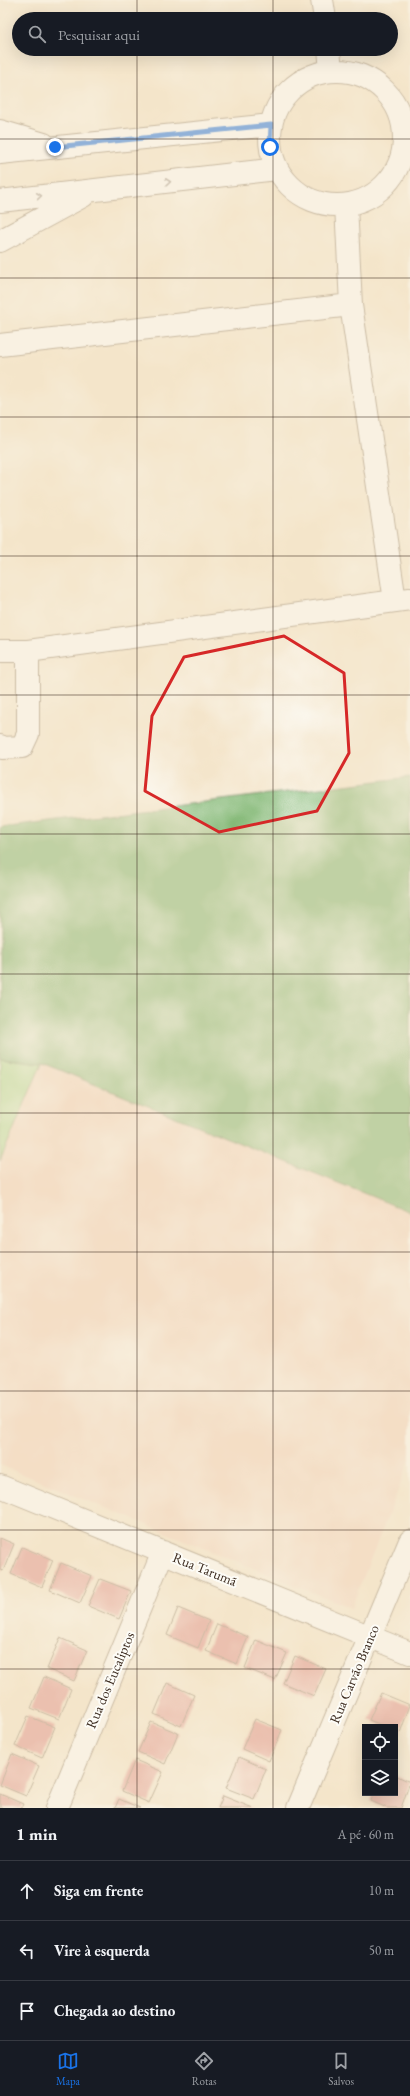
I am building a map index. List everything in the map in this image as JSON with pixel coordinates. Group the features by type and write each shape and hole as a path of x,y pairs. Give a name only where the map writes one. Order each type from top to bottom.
{"street":[{"path":"322,0 324,12"},
{"path":"330,56 332,71"},
{"path":"332,71 352,72 372,80 388,94 400,112 407,132 397,170 385,186 369,197 346,205 329,205 308,198 290,186 277,169 270,147 271,125 278,105 292,88 310,76 332,71"},
{"path":"0,153 271,125"},
{"path":"0,132 55,147"},
{"path":"0,201 277,169"},
{"path":"0,241 94,190"},
{"path":"0,651 28,651 402,600 351,305 346,205"},
{"path":"0,345 351,305"},
{"path":"0,746 2,748 22,747 28,734 28,651"},
{"name":"Rua Tarumã","path":"0,1486 410,1653"},
{"name":"Rua Carvão Branco","path":"298,1808 410,1541"},
{"name":"Rua dos Eucaliptos","path":"57,1808 163,1552"}],"highlighted area":[{"path":"284,636 344,673 349,753 317,811 219,832 145,791 152,716 184,657"}],"shaded area":[{"path":"42,1063 410,1212 410,1460 351,1608 0,1465 0,1161"}],"green space":[{"path":"410,777 410,1212 42,1063 0,1058 0,827"},
{"path":"0,1058 42,1063 0,1161"}],"building":[{"path":"0,1538 14,1544 3,1571 0,1570"},
{"path":"22,1547 53,1560 42,1587 11,1574"},
{"path":"61,1563 92,1576 80,1603 50,1590"},
{"path":"100,1579 131,1591 119,1619 88,1606"},
{"path":"178,1608 209,1621 198,1648 167,1635"},
{"path":"217,1624 248,1637 237,1664 206,1651"},
{"path":"60,1638 87,1650 74,1681 47,1669"},
{"path":"256,1640 287,1653 275,1680 245,1668"},
{"path":"295,1656 326,1669 314,1696 283,1683"},
{"path":"44,1677 71,1689 59,1719 31,1708"},
{"path":"167,1683 194,1695 181,1726 154,1714"},
{"path":"381,1693 410,1705 400,1733 398,1732 398,1724 379,1724 369,1720"},
{"path":"28,1716 55,1727 42,1758 15,1746"},
{"path":"255,1719 282,1730 269,1761 242,1749"},
{"path":"151,1722 178,1733 165,1764 138,1752"},
{"path":"12,1754 39,1766 26,1796 0,1785"},
{"path":"239,1757 266,1769 254,1799 226,1788"},
{"path":"135,1760 163,1772 149,1803 122,1791"},
{"path":"398,1776 410,1782 401,1808 387,1808 371,1801 373,1796 398,1796"},
{"path":"0,1794 23,1804 21,1808 0,1808"},
{"path":"223,1796 253,1808 218,1808"},
{"path":"119,1799 140,1808 115,1808"}],"route":[{"path":"55,147 271,125 270,147"}]}
